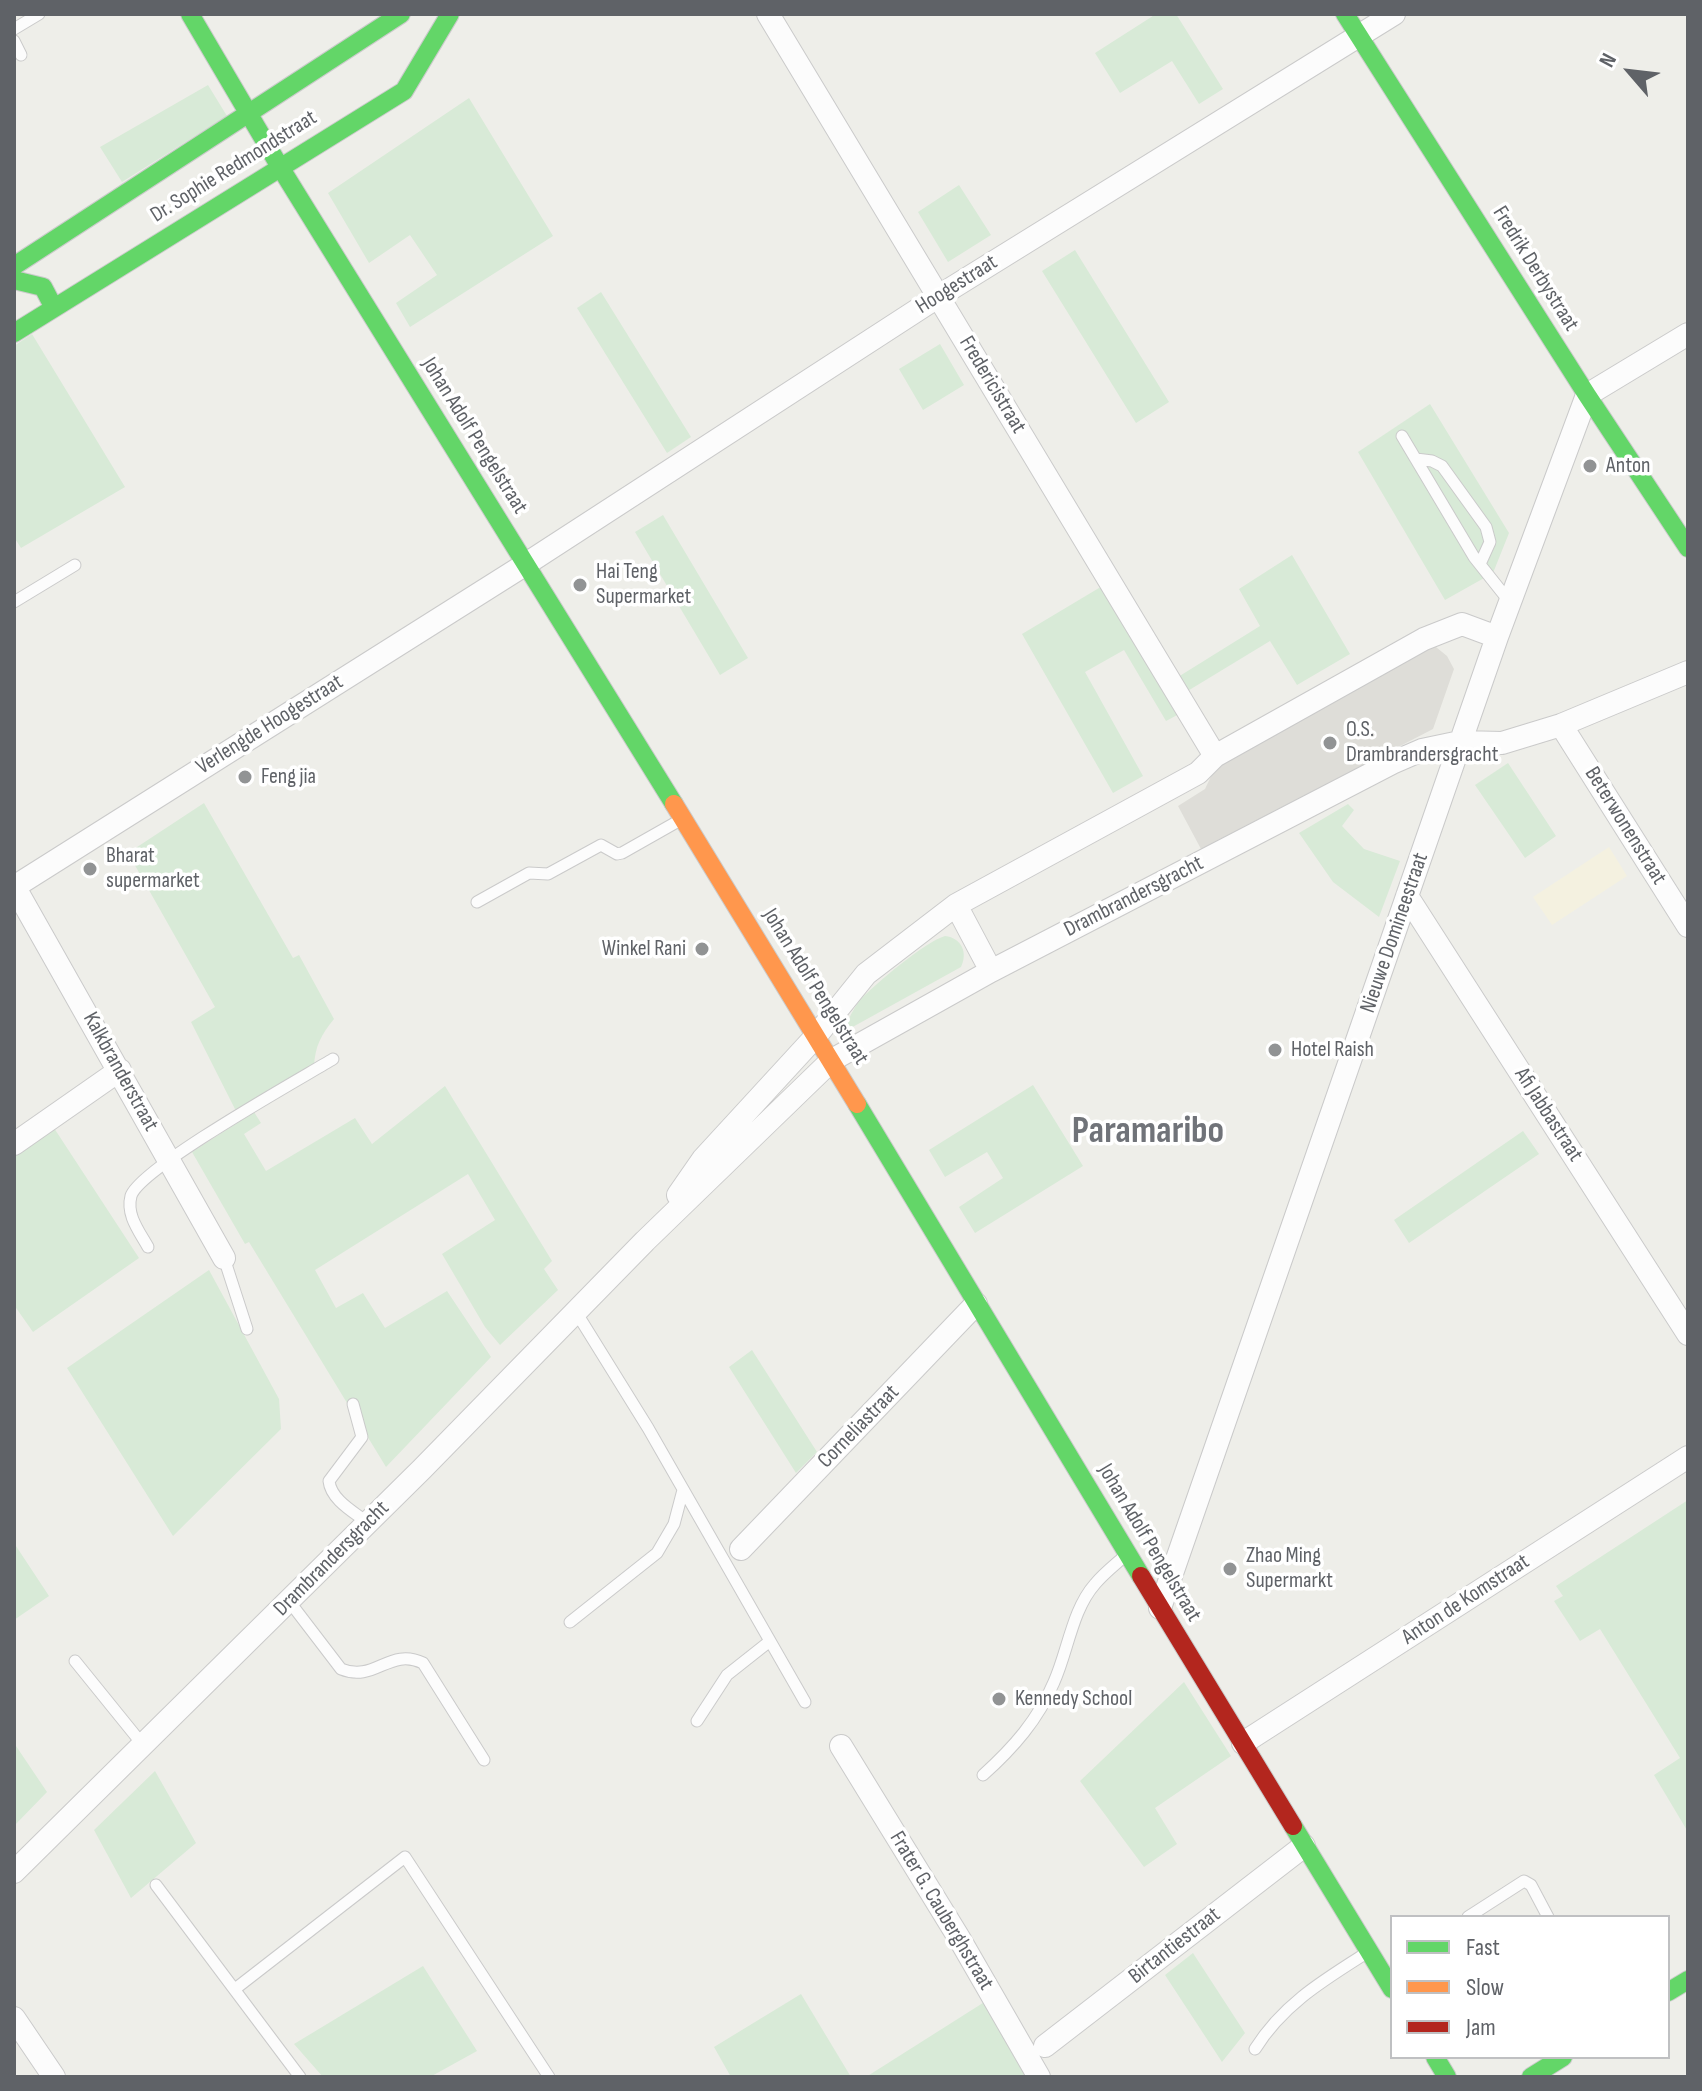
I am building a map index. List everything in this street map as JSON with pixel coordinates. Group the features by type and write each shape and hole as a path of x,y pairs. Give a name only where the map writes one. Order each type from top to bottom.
{"main road":[{"name":"Johan Adolf Pengelstraat","path":"190,14 280,167 832,1060 976,1304 1390,1986"},
{"name":"Dr. Sophie Redmondstraat","path":"14,266 401,14"},
{"name":"Dr. Sophie Redmondstraat","path":"14,333 404,91 450,14"},
{"name":"Fredrik Derbystraat","path":"1345,14 1688,548"},
{"path":"14,280 43,287 54,308"},
{"path":"1670,1991 1688,1980"},
{"path":"1436,2059 1447,2077"},
{"path":"1531,2077 1560,2059"}],"street":[{"name":"Fredericistraat","path":"768,14 1215,756"},
{"name":"Hoogestraat","path":"526,564 939,296 1394,14"},
{"path":"1587,395 1688,334"},
{"name":"Nieuwe Domineestraat","path":"1160,1608 1460,742 1587,395"},
{"name":"Verlengde Hoogestraat","path":"14,887 526,564"},
{"name":"Drambrandersgracht","path":"645,1241 703,1159 816,1036 866,974 956,905 1198,773 1215,756 1424,639 1462,624 1497,637"},
{"name":"Drambrandersgracht","path":"14,1872 368,1523 645,1241 832,1060 991,971 1392,763 1422,750 1460,742 1502,743 1561,725 1688,672"},
{"name":"Beterwonenstraat","path":"1561,725 1688,926"},
{"name":"Kalkbranderstraat","path":"14,887 224,1258"},
{"name":"Afi Jabbastraat","path":"1407,896 1688,1334"},
{"path":"956,905 991,971"},
{"path":"14,1144 120,1070"},
{"name":"Corneliastraat","path":"741,1549 976,1304"},
{"name":"Anton de Komstraat","path":"1243,1743 1688,1457"},
{"name":"Frater G. Cauberghstraat","path":"841,1746 959,1938 1039,2077"},
{"name":"Birtantiestraat","path":"1045,2046 1304,1846"},
{"path":"14,2018 54,2077"}],"lane":[{"path":"14,29 39,14"},
{"path":"14,41 21,55"},
{"path":"1402,436 1480,564 1510,602"},
{"path":"1416,459 1442,466 1486,527 1490,542 1480,564"},
{"path":"14,602 75,565"},
{"path":"477,902 529,873 548,874 601,845 617,854 622,853 682,819"},
{"path":"148,1247 131,1218 129,1207 132,1191 169,1160 333,1059"},
{"path":"224,1258 247,1329"},
{"path":"576,1312 805,1702"},
{"path":"353,1404 362,1437 329,1485 331,1493 368,1523"},
{"path":"570,1622 657,1553 674,1524 683,1490"},
{"path":"983,1775 1019,1742 1033,1721 1054,1683 1083,1602 1095,1584 1127,1553"},
{"path":"289,1601 341,1669 350,1673 367,1673 398,1657 423,1663 484,1760"},
{"path":"697,1721 727,1675 770,1641"},
{"path":"75,1661 143,1745"},
{"path":"235,1989 405,1857 549,2077"},
{"path":"1471,1915 1524,1881 1531,1885 1547,1915"},
{"path":"156,1885 300,2077"},
{"path":"1255,2049 1277,2017 1368,1952"}],"shaded area":[{"name":"O.S. Drambrandersgracht","path":"1431,643 1447,656 1454,669 1433,729 1201,849 1178,806 1205,789 1215,768"}],"green space":[{"path":"1156,14 1176,14 1223,89 1199,104 1172,61 1120,93 1095,53"},
{"path":"208,85 227,116 122,182 100,147"},
{"path":"469,98 553,236 410,327 396,303 437,275 410,235 369,263 328,193"},
{"path":"959,185 991,235 948,262 918,212"},
{"path":"1075,250 1169,402 1136,423 1042,271"},
{"path":"601,292 691,437 667,453 577,308"},
{"path":"32,334 125,487 21,548 14,537 14,346"},
{"path":"940,344 964,385 923,410 899,369"},
{"path":"1430,404 1509,533 1493,573 1445,600 1358,452"},
{"path":"663,515 748,658 720,675 635,532"},
{"path":"1292,555 1350,654 1297,685 1270,641 1186,692 1178,677 1260,626 1239,589"},
{"path":"1104,585 1181,713 1166,721 1124,650 1085,672 1143,776 1113,793 1022,634"},
{"path":"1508,763 1556,836 1525,858 1475,785"},
{"path":"204,803 293,958 299,955 334,1019 320,1041 314,1067 237,1113 191,1022 215,1007 128,853"},
{"path":"1348,804 1354,810 1342,826 1364,849 1400,861 1379,917 1333,882 1299,833"},
{"path":"945,936 956,940 962,947 964,957 961,967 849,1029 847,1022 867,993 913,954"},
{"path":"1033,1085 1083,1166 975,1233 959,1207 1003,1178 987,1152 945,1177 929,1150"},
{"path":"445,1086 552,1261 544,1269 558,1290 500,1345 485,1327 442,1254 495,1220 468,1174 315,1270 336,1308 363,1293 385,1328 447,1291 491,1357 386,1467 249,1242 245,1244 192,1152 254,1112 261,1123 244,1134 266,1171 355,1118 372,1144"},
{"path":"54,1128 139,1258 33,1332 14,1305 14,1156"},
{"path":"1523,1131 1539,1154 1409,1243 1394,1220"},
{"path":"209,1270 279,1399 281,1429 173,1536 67,1368"},
{"path":"752,1350 817,1452 796,1473 729,1367"},
{"path":"1688,1500 1688,1832 1654,1775 1680,1758 1600,1629 1580,1641 1554,1601 1563,1596 1556,1586"},
{"path":"14,1543 49,1596 14,1620"},
{"path":"1184,1682 1231,1756 1155,1808 1177,1844 1144,1867 1080,1781"},
{"path":"14,1743 47,1792 14,1826"},
{"path":"155,1771 196,1843 131,1898 94,1830"},
{"path":"1193,1953 1245,2033 1222,2062 1165,1975"},
{"path":"423,1966 477,2051 430,2077 323,2077 294,2044"},
{"path":"801,1994 851,2077 731,2077 714,2047"},
{"path":"986,2001 1029,2077 866,2077"}],"sand":[{"path":"1609,847 1627,876 1552,925 1533,897"}],"traffic: fast":[{"path":"190,14 280,167 674,804"},
{"path":"14,266 401,14"},
{"path":"14,333 404,91 450,14"},
{"path":"1345,14 1688,548"},
{"path":"14,280 43,287 54,308"},
{"path":"857,1104 1141,1576"},
{"path":"1293,1826 1390,1986"},
{"path":"1670,1991 1688,1980"},
{"path":"1436,2059 1447,2077"},
{"path":"1531,2077 1560,2059"}],"traffic: slow":[{"path":"674,804 857,1104"}],"traffic: jam":[{"path":"1141,1576 1293,1826"}],"place":[{"name":"Anton","path":"1590,466"},
{"name":"Hai Teng Supermarket","path":"580,585"},
{"name":"O.S. Drambrandersgracht","path":"1330,743"},
{"name":"Feng jia","path":"245,777"},
{"name":"Bharat supermarket","path":"90,869"},
{"name":"Winkel Rani","path":"702,949"},
{"name":"Hotel Raish","path":"1275,1050"},
{"name":"Zhao Ming Supermarkt","path":"1230,1569"},
{"name":"Kennedy School","path":"999,1699"}],"district":[{"name":"Paramaribo","path":"1148,1132"}]}
